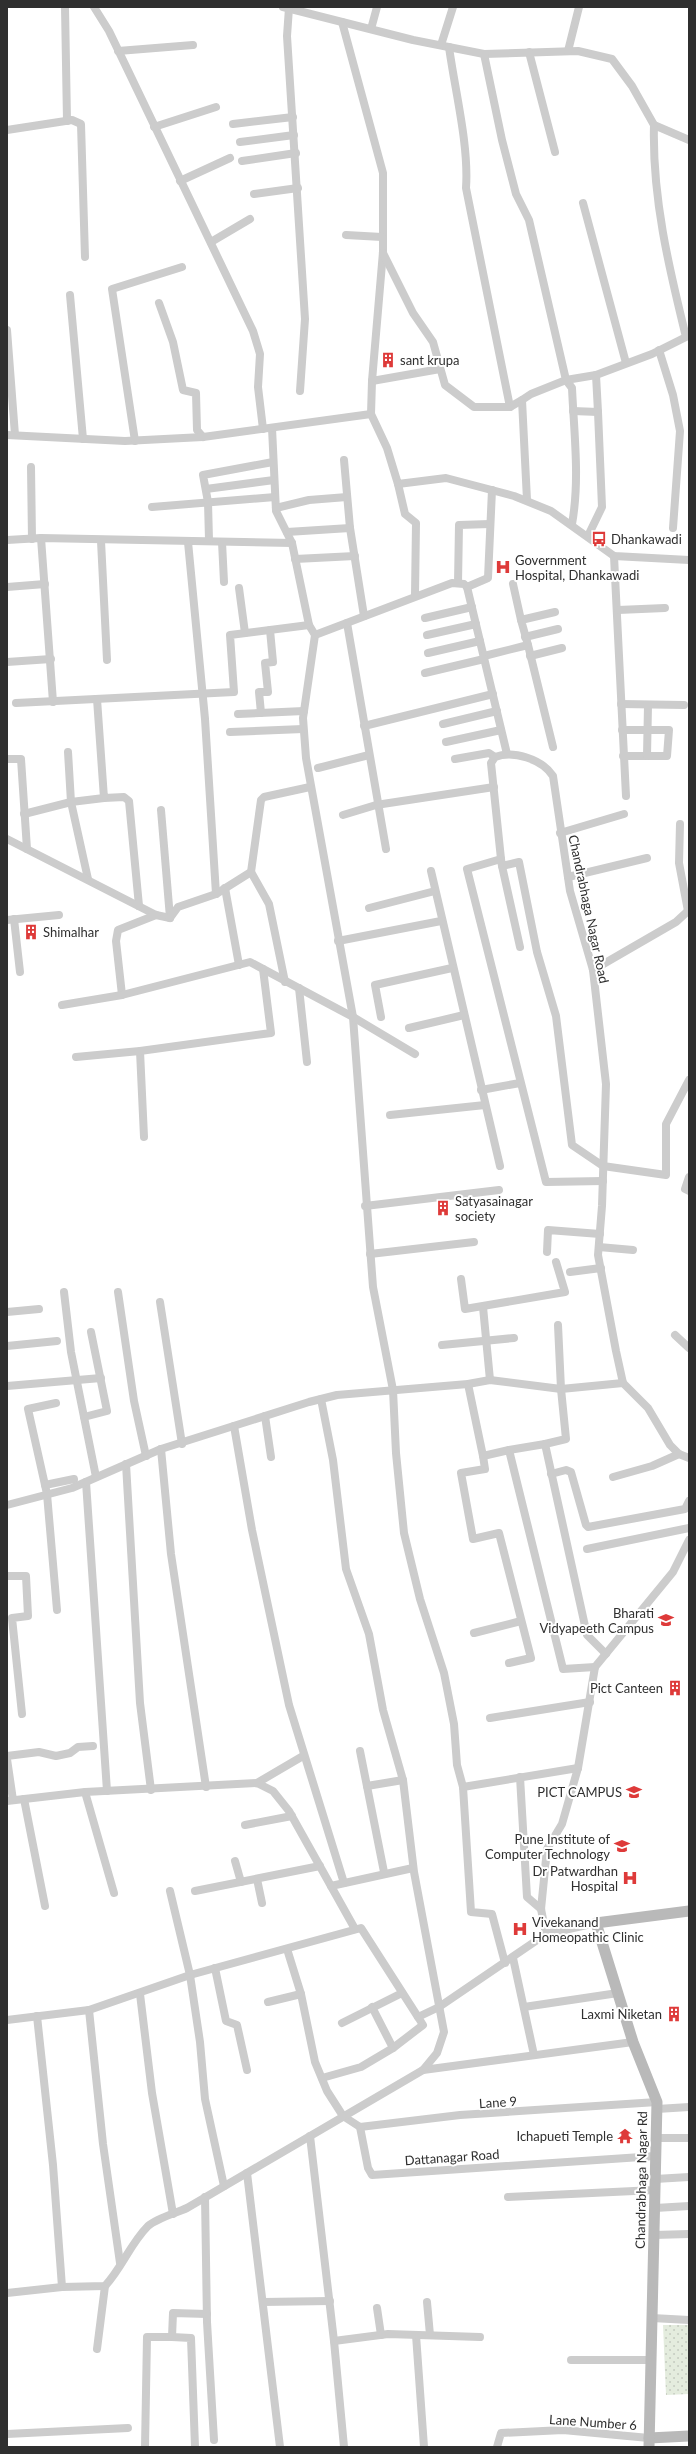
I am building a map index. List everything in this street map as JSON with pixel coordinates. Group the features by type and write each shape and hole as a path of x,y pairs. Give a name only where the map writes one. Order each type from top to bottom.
{"street":[{"path":"65,7 67,121"},
{"path":"94,7 118,51 211,242 255,338 260,354 258,387 268,429 273,462 276,508 292,543 309,625 315,635 304,710 303,729 310,787 353,1017 373,1287 389,1359 393,1390 396,1453 404,1533 420,1599 444,1673 454,1724 457,1766 463,1787 471,1912 492,1914 505,1963"},
{"path":"371,29 377,7"},
{"path":"440,45 454,7"},
{"path":"568,51 579,7"},
{"path":"300,391 305,319 286,8 371,29 484,54 578,51 612,59 632,86 654,125 653,163 670,274 688,336 659,350 596,375 566,380 531,394 510,406 474,407 445,384 433,342 413,313 383,252"},
{"path":"342,22 383,173 383,252 372,381 371,414 387,448 405,514 416,523 415,595"},
{"path":"118,51 194,45"},
{"path":"449,47 465,151 467,170 466,188 510,406"},
{"path":"529,52 555,152"},
{"path":"484,54 502,140 516,194 529,220 566,380 572,388 576,482 572,524"},
{"path":"154,127 216,107"},
{"path":"233,124 293,117"},
{"path":"7,130 72,120 81,124 85,257"},
{"path":"654,125 689,140"},
{"path":"240,142 294,135"},
{"path":"242,162 296,153"},
{"path":"180,181 230,158"},
{"path":"254,194 298,188"},
{"path":"583,203 626,363"},
{"path":"211,242 250,219"},
{"path":"346,236 382,237"},
{"path":"135,441 112,289 182,267"},
{"path":"70,295 83,439"},
{"path":"159,303 173,342 183,390 196,393 197,430 203,437"},
{"path":"7,330 11,435 135,441 203,437 371,414"},
{"path":"659,350 674,395 680,431 673,528"},
{"path":"372,381 440,369"},
{"path":"588,536 602,507 596,375"},
{"path":"522,400 527,500"},
{"path":"573,410 598,412"},
{"path":"344,460 350,528 364,616"},
{"path":"209,540 208,502 203,475 273,462"},
{"path":"31,467 32,539"},
{"path":"398,484 446,478 492,490 527,500 551,511 572,524 614,556 689,560"},
{"path":"206,489 274,480"},
{"path":"468,587 488,578 492,490"},
{"path":"152,507 275,496"},
{"path":"276,508 309,500 347,497"},
{"path":"458,583 458,525 490,524"},
{"path":"287,532 350,528"},
{"path":"41,538 54,702"},
{"path":"7,540 41,538 101,541 188,542 209,540 222,542 292,543"},
{"path":"101,541 107,660"},
{"path":"188,542 202,694 216,894"},
{"path":"222,542 224,582"},
{"path":"295,559 355,556"},
{"path":"614,556 618,610 623,756 626,796"},
{"path":"315,635 415,595 452,583 464,584 468,587 507,754 495,757 491,763 501,863 520,947"},
{"path":"7,587 45,584"},
{"path":"513,584 553,746"},
{"path":"240,588 245,633"},
{"path":"425,618 472,607"},
{"path":"618,610 665,608"},
{"path":"521,620 555,612"},
{"path":"347,623 376,805 386,849"},
{"path":"427,635 476,624"},
{"path":"16,703 234,692 230,635 309,625"},
{"path":"260,713 259,692 268,692 265,663 273,662 270,630"},
{"path":"525,637 558,630"},
{"path":"428,653 480,641"},
{"path":"425,673 528,645"},
{"path":"530,656 562,648"},
{"path":"7,662 51,659"},
{"path":"364,726 493,694"},
{"path":"97,699 104,798"},
{"path":"621,704 684,705"},
{"path":"647,756 648,705"},
{"path":"238,714 304,710"},
{"path":"443,724 497,712"},
{"path":"230,732 303,729"},
{"path":"446,742 501,730"},
{"path":"622,730 669,730 667,756 623,756"},
{"path":"68,752 71,802 88,879"},
{"path":"455,759 489,753 495,757"},
{"name":"Chandrabhaga Nagar Road","path":"507,754 530,760 550,772 553,776 560,833 568,878 593,970 606,1084 603,1166 604,1180 599,1247 601,1268 623,1383"},
{"path":"318,768 369,755"},
{"path":"7,759 21,759 27,849"},
{"path":"285,982 269,904 251,872 261,800 268,795 310,787"},
{"path":"344,815 376,805 494,787"},
{"path":"24,814 71,802 124,797 129,801 138,906"},
{"path":"161,810 170,918"},
{"path":"560,833 624,814"},
{"path":"593,970 676,922 689,911 679,863 680,824"},
{"path":"7,839 156,915 170,918"},
{"path":"568,878 647,858"},
{"path":"604,1180 546,1182 467,869 501,863 519,862 537,952 556,1016 572,1145 603,1166 666,1175 666,1124 689,1080"},
{"path":"170,918 178,907 216,894 251,872"},
{"path":"431,872 452,968 500,1166"},
{"path":"225,888 239,965"},
{"path":"369,908 435,892"},
{"path":"20,972 10,919 59,915"},
{"path":"122,995 116,940 118,930 156,915"},
{"path":"338,940 441,920"},
{"path":"62,1005 122,995 250,962 353,1017 415,1054"},
{"path":"381,1017 374,985 452,968"},
{"path":"76,1057 140,1051 271,1033 263,969"},
{"path":"299,988 307,1062"},
{"path":"409,1028 464,1015"},
{"path":"140,1051 144,1137"},
{"path":"481,1090 520,1083"},
{"path":"390,1116 485,1105"},
{"path":"687,1190 689,1177"},
{"path":"366,1206 500,1190"},
{"path":"547,1252 548,1230 600,1234"},
{"path":"370,1254 474,1242"},
{"path":"599,1247 633,1250"},
{"path":"461,1279 465,1309 565,1292 556,1262"},
{"path":"570,1272 601,1268"},
{"path":"64,1292 71,1352 96,1476"},
{"path":"118,1292 134,1401 146,1456"},
{"path":"160,1302 182,1444"},
{"path":"482,1307 490,1380"},
{"path":"7,1312 39,1309"},
{"path":"483,1456 566,1439 560,1389 558,1325"},
{"path":"84,1417 107,1411 91,1332"},
{"path":"675,1335 689,1348"},
{"path":"442,1345 486,1342 514,1338"},
{"path":"7,1346 57,1341"},
{"path":"7,1386 101,1378"},
{"path":"7,1505 72,1488 96,1476 161,1449 182,1444 321,1399 337,1395 468,1384 490,1380 560,1389 623,1383 648,1408 670,1445 678,1454 689,1458"},
{"path":"468,1384 486,1469 461,1473 473,1539 499,1534 531,1658 509,1663"},
{"path":"97,2349 105,2286 115,2275 120,2263 149,2226 205,2198 423,2070 437,2053 444,2032 413,1868 403,1780 383,1710 369,1634 346,1569 333,1460 321,1399"},
{"path":"56,1403 28,1409 47,1494 57,1610"},
{"path":"265,1416 271,1457"},
{"path":"234,1426 252,1530 278,1661 303,1756 344,1883"},
{"path":"545,1444 587,1635 606,1654"},
{"path":"161,1449 171,1554 206,1787"},
{"path":"509,1450 563,1669 595,1667"},
{"path":"613,1477 652,1466 678,1454"},
{"path":"126,1464 140,1703 151,1790"},
{"path":"551,1474 566,1470 571,1472 586,1525 588,1526 685,1508 689,1501"},
{"path":"45,1485 74,1479"},
{"path":"86,1482 107,1792"},
{"path":"586,1549 689,1528"},
{"path":"546,1934 541,1909 547,1849 562,1824 578,1768 595,1667 673,1572 689,1540"},
{"path":"7,1576 26,1576 28,1616 12,1618 22,1714"},
{"path":"474,1633 521,1621"},
{"path":"490,1718 590,1702"},
{"path":"93,1746 78,1747 70,1753 56,1756 39,1752 7,1758 10,1801 85,1792 151,1790 257,1783 303,1756"},
{"path":"360,1751 384,1872"},
{"path":"463,1787 578,1768"},
{"path":"520,1777 527,1897 541,1909"},
{"path":"367,1786 403,1780"},
{"path":"257,1783 272,1791 292,1816 355,1929"},
{"path":"85,1792 114,1893"},
{"path":"24,1799 45,1906"},
{"path":"245,1825 292,1816"},
{"path":"235,1861 241,1882"},
{"path":"195,1891 320,1866"},
{"path":"331,1886 384,1872 413,1868"},
{"path":"257,1879 262,1903"},
{"path":"170,1891 190,1975 200,2042 206,2099 224,2186"},
{"path":"418,2017 439,2007 513,1958 546,1934 596,1923 689,1911"},
{"name":"Chandrabhaga Nagar Rd","path":"596,1923 634,2042 657,2105 649,2443"},
{"path":"7,2020 89,2010 140,1994 190,1975 361,1928 423,2025 393,2048 361,2067 322,2078"},
{"path":"287,1949 301,1994 315,2062 343,2116 360,2127"},
{"path":"513,1958 534,2055"},
{"path":"215,1968 226,2021 237,2025 247,2070"},
{"path":"342,2023 402,1993"},
{"path":"524,2007 618,1993"},
{"path":"140,1994 152,2093 173,2214"},
{"path":"268,2002 301,1994"},
{"path":"372,2007 393,2048"},
{"path":"89,2010 103,2144 120,2263"},
{"path":"37,2016 53,2165 62,2287"},
{"path":"423,2070 634,2042"},
{"name":"Lane 9","path":"360,2127 460,2115 657,2105 689,2107"},
{"name":"Dattanagar Road","path":"360,2127 368,2168 372,2175 656,2156"},
{"path":"310,2136 330,2301 344,2447"},
{"path":"656,2138 689,2138"},
{"path":"247,2173 280,2447"},
{"path":"508,2196 655,2184 689,2177"},
{"path":"205,2198 207,2314 214,2440"},
{"path":"654,2208 689,2206"},
{"path":"654,2235 689,2234"},
{"path":"7,2293 62,2287 105,2286"},
{"path":"263,2302 330,2301"},
{"path":"427,2302 430,2335"},
{"path":"378,2308 381,2335"},
{"path":"172,2337 173,2313 207,2314"},
{"path":"652,2318 689,2320"},
{"path":"334,2341 381,2335 480,2337"},
{"path":"416,2335 424,2447"},
{"path":"145,2447 147,2337 191,2338 195,2447"},
{"path":"571,2360 651,2360"},
{"path":"7,2434 128,2428"},
{"name":"Lane Number 6","path":"497,2447 500,2433 562,2430 649,2443"},
{"path":"649,2443 689,2436"}],"shaded area":[{"path":"663,2325 689,2325 689,2394 666,2395"}],"place":[{"name":"sant krupa","path":"388,360"},
{"name":"Dhankawadi","path":"599,539"},
{"name":"Government Hospital, Dhankawadi","path":"503,567"},
{"name":"Shimalhar","path":"31,932"},
{"name":"Satyasainagar society","path":"443,1208"},
{"name":"Bharati Vidyapeeth Campus","path":"666,1620"},
{"name":"Pict Canteen","path":"675,1688"},
{"name":"PICT CAMPUS","path":"634,1792"},
{"name":"Pune Institute of Computer Technology","path":"622,1846"},
{"name":"Dr Patwardhan Hospital","path":"630,1878"},
{"name":"Vivekanand Homeopathic Clinic","path":"520,1929"},
{"name":"Laxmi Niketan","path":"674,2014"},
{"name":"Ichapueti Temple","path":"625,2136"}]}
